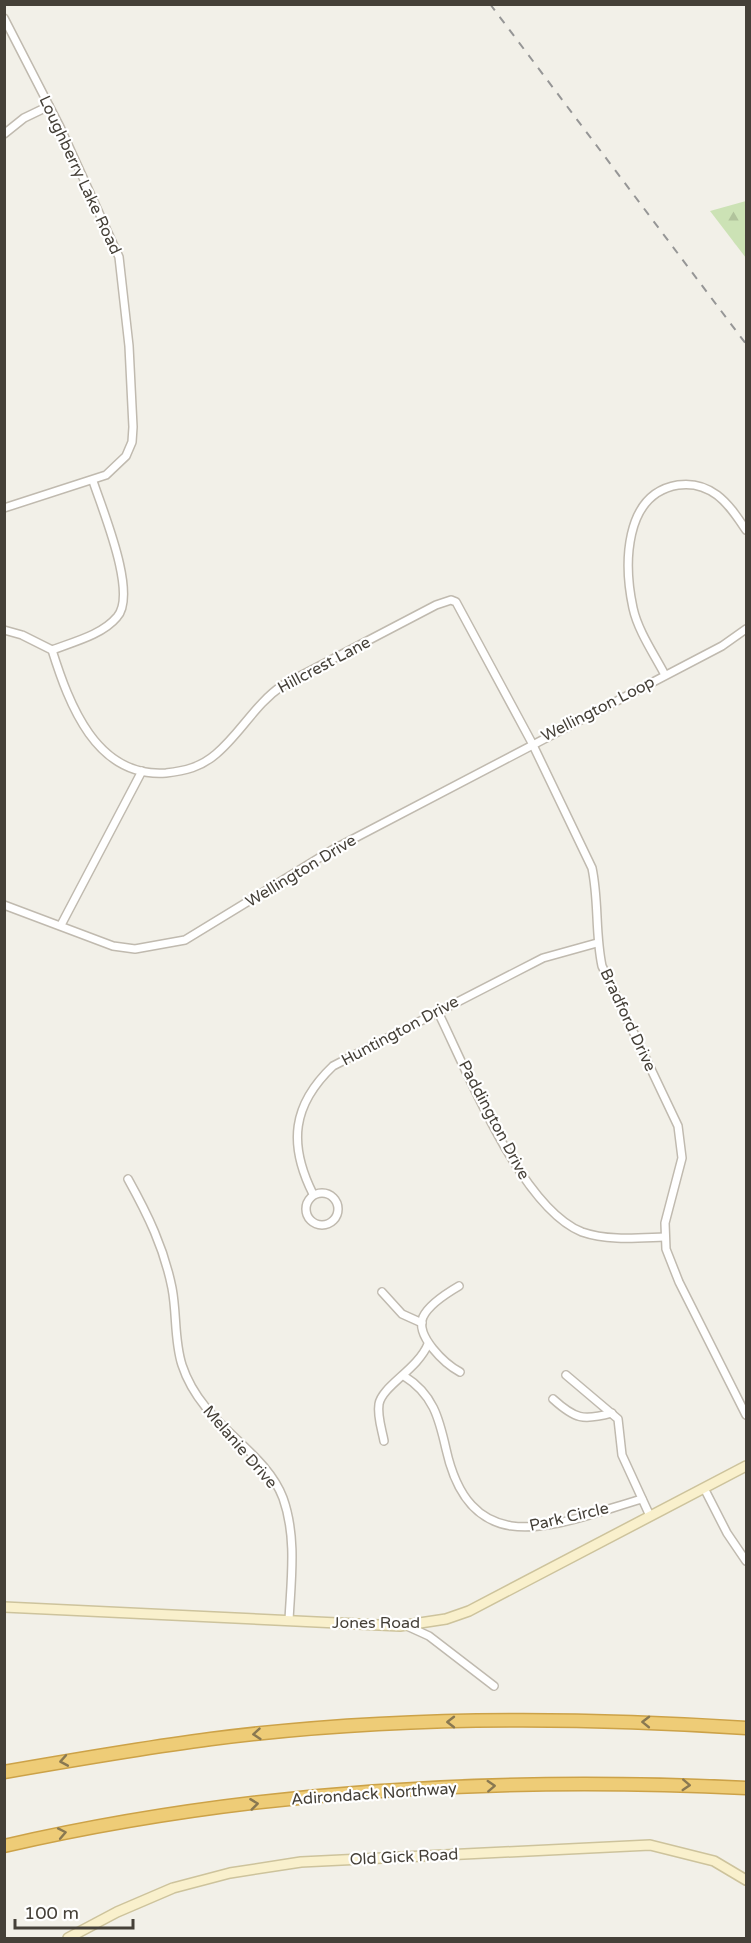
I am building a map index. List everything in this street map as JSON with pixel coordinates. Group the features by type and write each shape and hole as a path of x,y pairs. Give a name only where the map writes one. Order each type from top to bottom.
{"highway":[{"path":"4,1772 212,1739 367,1725 550,1721 658,1722 747,1728"},
{"name":"Adirondack Northway","path":"4,1846 109,1824 187,1812 408,1790 586,1783 747,1788"}],"street":[{"name":"Loughberry Lake Road","path":"4,18 50,106 112,239 121,271 129,346 132,442 117,466 93,481 4,508"},
{"path":"4,134 24,118 50,106"},
{"path":"4,630 22,635 52,650 110,624 122,610 124,594 121,571 93,481"},
{"path":"665,675 633,610 631,538 637,513 642,504 671,486 696,485 718,495 747,530"},
{"name":"Hillcrest Lane","path":"52,650 65,690 92,738 119,764 142,771 179,772 201,764 223,747 268,695 436,605 452,600"},
{"name":"Bradford Drive","path":"452,600 463,610 592,868 597,890 597,943 602,966 678,1126 682,1158 665,1223 664,1237 668,1256 747,1416"},
{"name":"Wellington Loop","path":"532,744 722,646 747,629"},
{"name":"Wellington Drive","path":"4,905 62,925 99,941 135,949 185,940 332,850 532,744"},
{"path":"62,925 142,771"},
{"name":"Huntington Drive","path":"314,1194 297,1146 300,1112 312,1089 333,1066 543,958 597,943"},
{"name":"Paddington Drive","path":"438,1012 513,1160 531,1188 548,1208 573,1227 592,1234 626,1239 664,1237"},
{"name":"Melanie Drive","path":"128,1179 154,1227 164,1256 173,1291 177,1340 183,1366 197,1397 220,1426 259,1464 282,1497 290,1525 292,1546 289,1620"},
{"path":"314,1194 331,1195 334,1199 338,1211 334,1221 322,1225 313,1222 307,1204 314,1194"},
{"path":"459,1286 442,1296 424,1315 422,1323 428,1344 460,1372"},
{"path":"382,1292 402,1314 422,1323"},
{"path":"384,1441 379,1404 386,1391 423,1356 428,1344"},
{"path":"566,1375 612,1413 620,1424 622,1455 650,1516"},
{"name":"Park Circle","path":"404,1376 420,1387 431,1401 439,1416 450,1467 465,1495 484,1517 494,1522 527,1528 552,1524 642,1499"},
{"path":"553,1399 577,1417 587,1419 612,1413"},
{"name":"Jones Road","path":"4,1607 407,1626 446,1619 469,1611 747,1466"},
{"path":"704,1488 727,1533 747,1561"},
{"path":"407,1626 429,1636 494,1686"},
{"name":"Old Gick Road","path":"68,1938 117,1912 173,1888 238,1872 301,1862 650,1845 714,1861 747,1880"}],"green space":[{"path":"746,201 746,258 710,211"}],"railway":[{"path":"490,4 746,344"}]}
